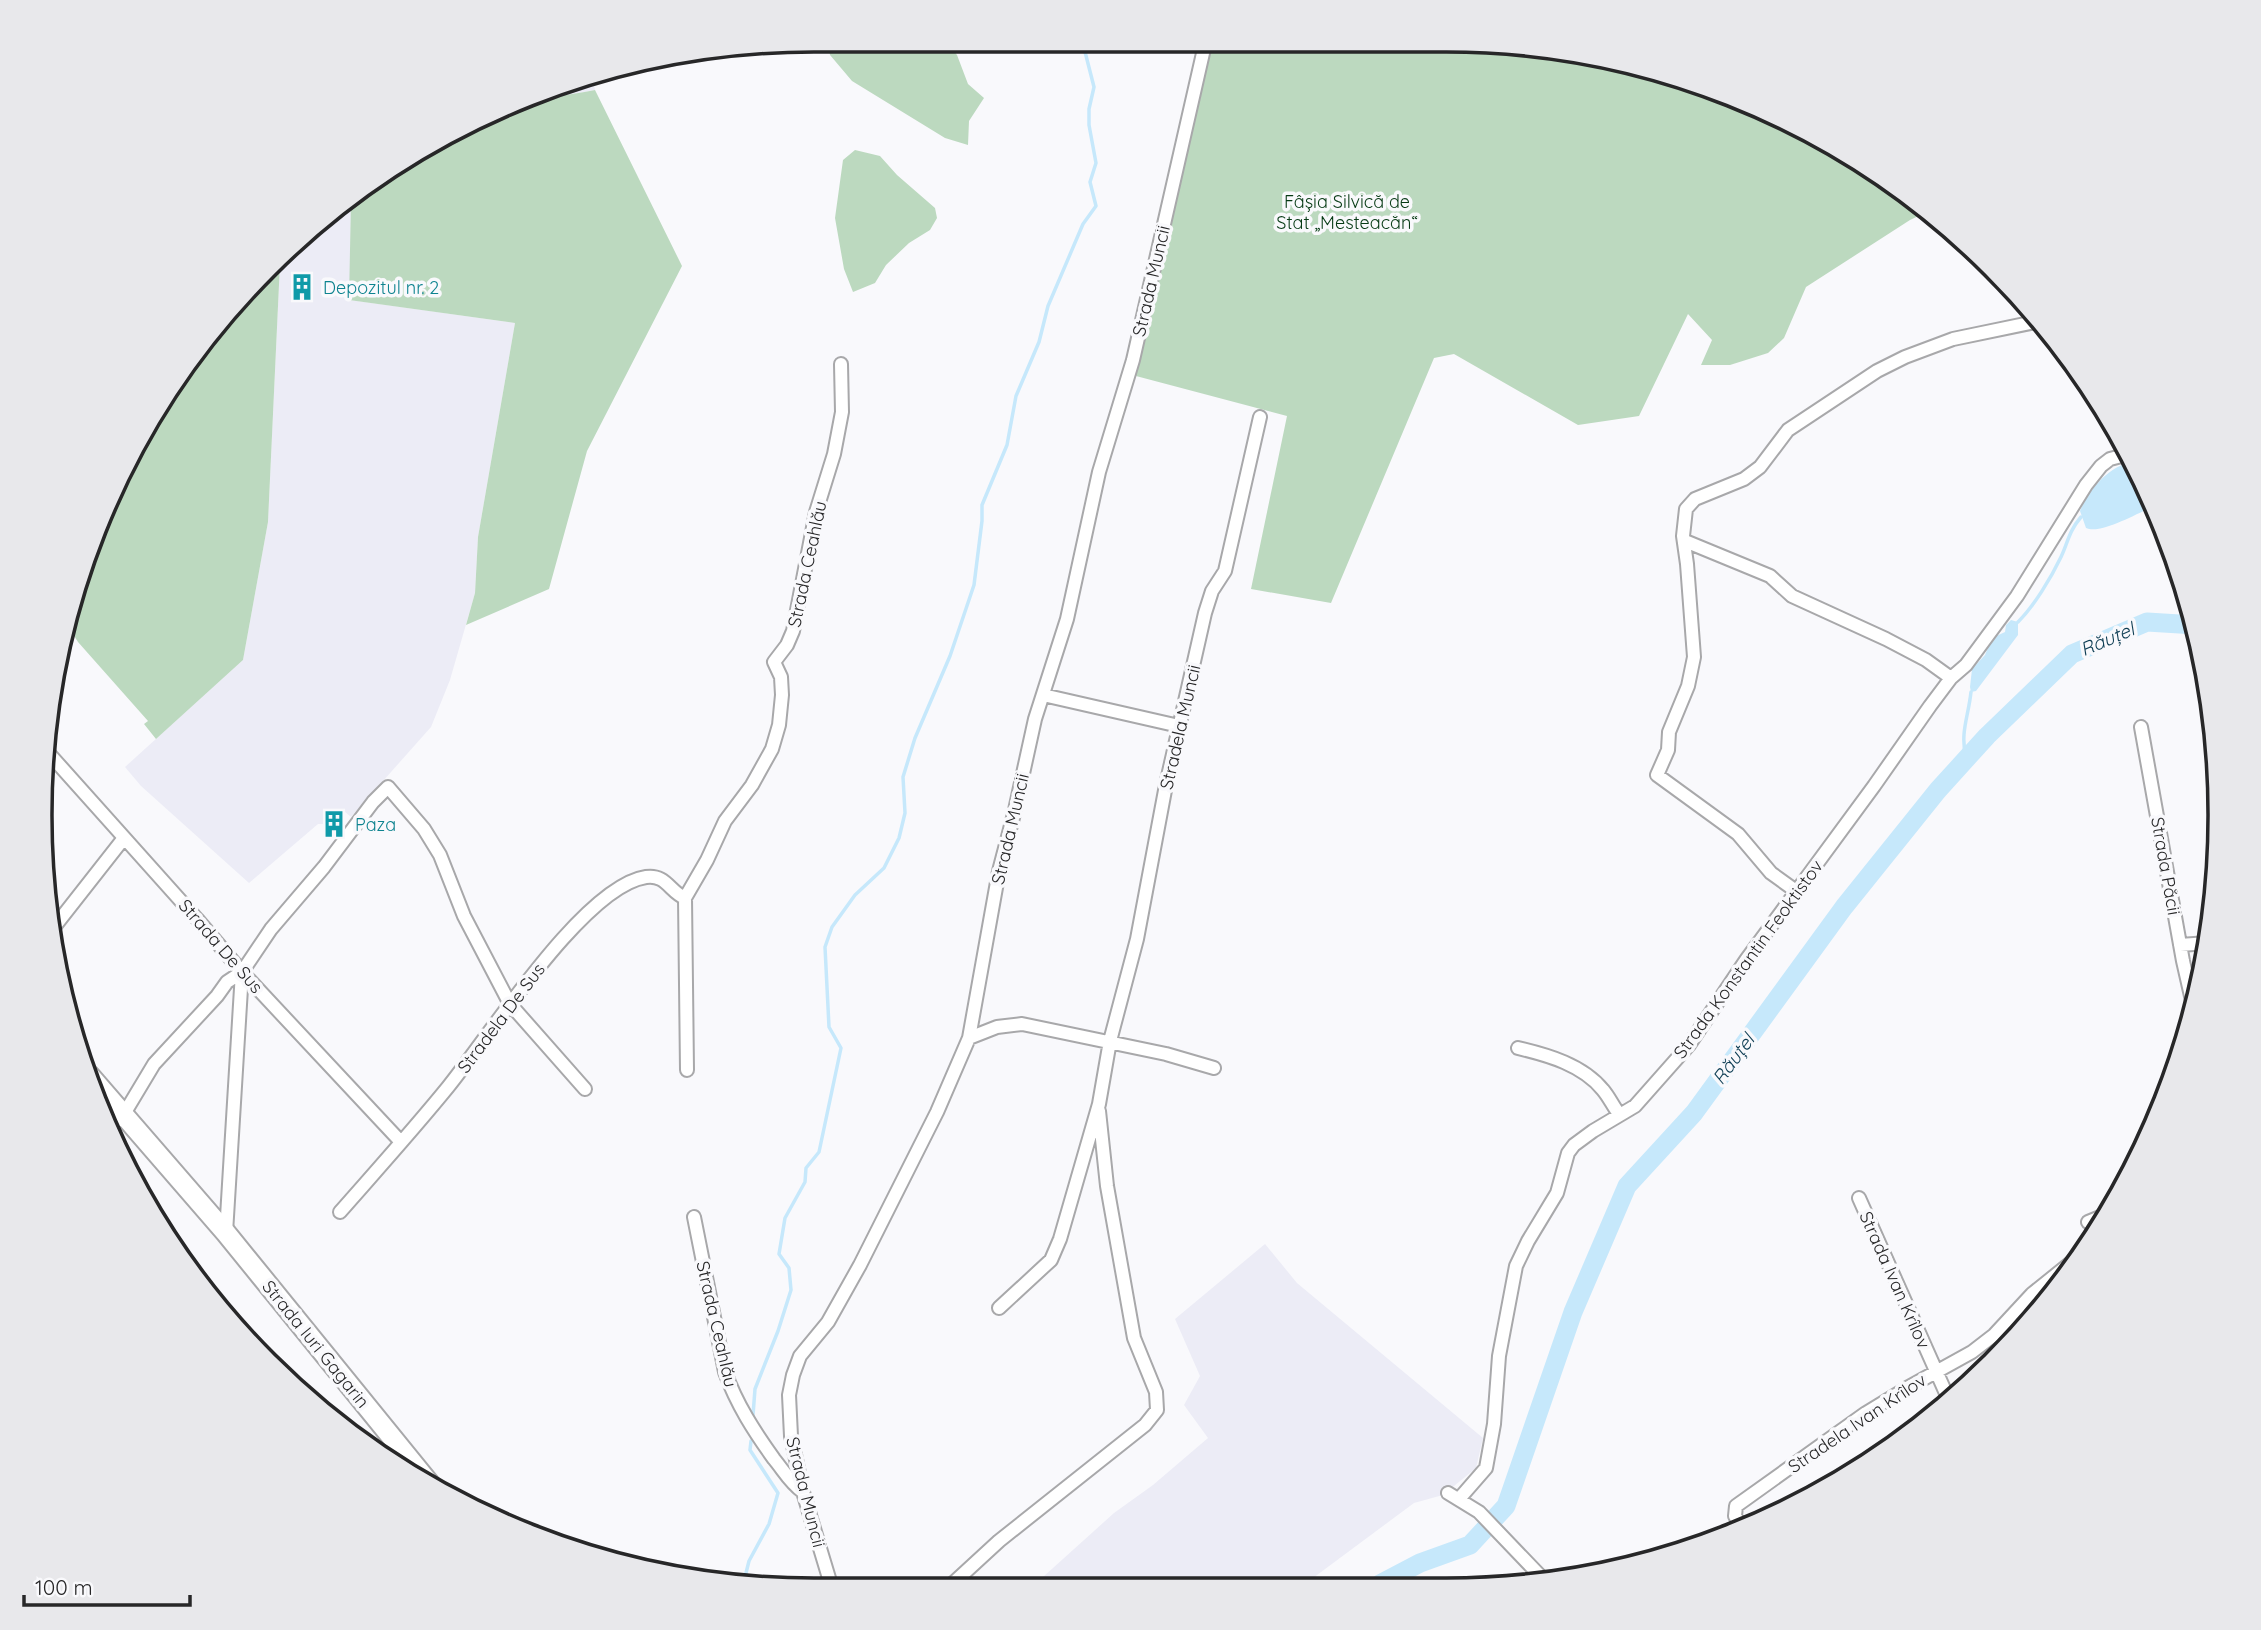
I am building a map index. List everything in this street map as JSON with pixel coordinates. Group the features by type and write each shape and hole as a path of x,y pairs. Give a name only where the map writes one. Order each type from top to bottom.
{"main road":[{"name":"Strada Iuri Gagarin","path":"106,1094 226,1233 410,1460"}],"street":[{"name":"Strada Muncii","path":"829,1578 803,1492 789,1420 789,1395 800,1356 828,1322 841,1300 937,1112 970,1038 999,872 1016,810 1035,719 1067,619 1098,472 1136,346 1203,52"},
{"path":"1796,891 1771,873 1738,834 1657,775 1668,750 1669,732 1688,686 1694,657 1682,527 1686,509 1695,499 1744,479 1765,462 1788,430 1877,371 1953,339 2028,323"},
{"name":"Strada Ceahlău","path":"685,898 725,821 752,785 776,739 782,695 781,677 774,662 787,645 793,631 816,512 834,454 842,412 841,364"},
{"name":"Stradela Muncii","path":"999,1308 1041,1270 1055,1252 1099,1104 1110,1041 1138,939 1179,726 1205,614 1212,591 1225,570 1230,555 1260,417"},
{"name":"Strada Konstantin Feoktistov","path":"1536,1572 1479,1512 1453,1496 1486,1468 1494,1423 1499,1356 1512,1283 1519,1257 1557,1193 1569,1153 1582,1139 1635,1106 1689,1045 1716,1002 1951,678 1966,665 2017,596 2079,495 2101,466 2118,456"},
{"path":"1685,541 1770,576 1792,596 1886,639 1926,660 1951,678"},
{"path":"1043,695 1179,726"},
{"name":"Strada Păcii","path":"2141,727 2189,986"},
{"name":"Strada De Sus","path":"55,760 242,972 401,1142"},
{"path":"117,1121 159,1058 227,982 242,972 271,929 388,787 424,829 440,855 464,916 510,1004 585,1089"},
{"path":"60,920 124,838"},
{"name":"Stradela De Sus","path":"340,1212 461,1070 510,1004 573,928 612,894 637,879 657,877 685,898"},
{"path":"685,898 687,1070"},
{"path":"2180,945 2197,944"},
{"path":"226,1233 242,972"},
{"path":"970,1038 997,1027 1022,1024 1110,1041 1214,1068"},
{"path":"1518,1048 1544,1055 1583,1072 1604,1090 1619,1114"},
{"path":"959,1578 999,1541 1153,1417 1158,1404 1156,1392 1133,1338 1107,1186 1099,1104"},
{"name":"Strada Ivan Krîlov","path":"1859,1198 1945,1391"},
{"name":"Strada Ceahlău","path":"694,1217 723,1365 732,1392 757,1436 785,1474 803,1492"},
{"name":"Stradela Ivan Krîlov","path":"1738,1519 1734,1510 1742,1502 1866,1413 1972,1352 1994,1335 2032,1294 2051,1278"}],"shaded area":[{"path":"594,85 595,90 560,97"},
{"path":"351,210 350,300 515,323 478,537 475,593 450,680 431,727 351,817 344,811 334,819 338,823 334,828 329,824 318,824 249,883 141,786 125,767 243,660 268,522 280,273"},
{"path":"1265,1244 1297,1283 1483,1438 1476,1468 1443,1495 1414,1503 1313,1578 1042,1578 1114,1513 1153,1485 1208,1438 1184,1405 1200,1376 1175,1319"}],"green space":[{"path":"829,52 955,52 968,84 984,98 969,121 968,145 945,138 852,81"},
{"name":"Fâșia Silvică de Stat „Mesteacăn“","path":"1209,52 1496,54 1595,67 1643,78 1691,93 1783,131 1870,181 1918,216 1806,287 1784,338 1768,353 1730,365 1701,365 1712,340 1688,314 1639,416 1578,425 1454,354 1434,358 1331,603 1251,589 1287,416 1136,376"},
{"path":"595,90 682,266 587,451 549,589 466,625 475,593 478,537 515,323 349,300 351,210 391,181 478,131 566,95"},
{"path":"855,150 880,156 897,175 935,208 937,218 930,230 909,243 886,265 875,283 853,292 844,269 835,218 843,160"},
{"path":"280,273 268,522 243,660 156,739 144,724 148,721 74,636 93,570 131,478 155,434 210,351"}],"water":[{"path":"2123,465 2144,511 2109,526 2086,528 2080,511 2101,479"},
{"path":"2011,620 2018,622 2018,635 1976,691 1971,692 1972,669 1985,655 1992,638 2005,632 2006,625"}],"waterway":[{"path":"753,1415 755,1389 791,1290 789,1268 779,1254 785,1218 805,1182 806,1168 819,1152 841,1048 829,1027 825,947 832,927 855,895 884,868 899,838 905,813 903,777 915,738 950,656 974,585 982,505 1007,445 1016,396 1039,342 1048,306 1083,224 1096,206 1090,182 1096,163 1089,125 1094,87 1085,52"},
{"path":"2018,622 2047,583 2081,517"},
{"name":"Răuțel","path":"1391,1578 1420,1563 1470,1545 1506,1506 1573,1312 1627,1186 1694,1113 1844,907 1938,790 1987,736 2072,654 2147,622 2184,624"},
{"path":"1966,759 1964,733 1971,692"},
{"path":"746,1574 749,1561 769,1524 778,1493 750,1450 751,1441"}],"place":[{"name":"Depozitul nr. 2","path":"302,287"},
{"name":"Paza","path":"334,824"}]}
